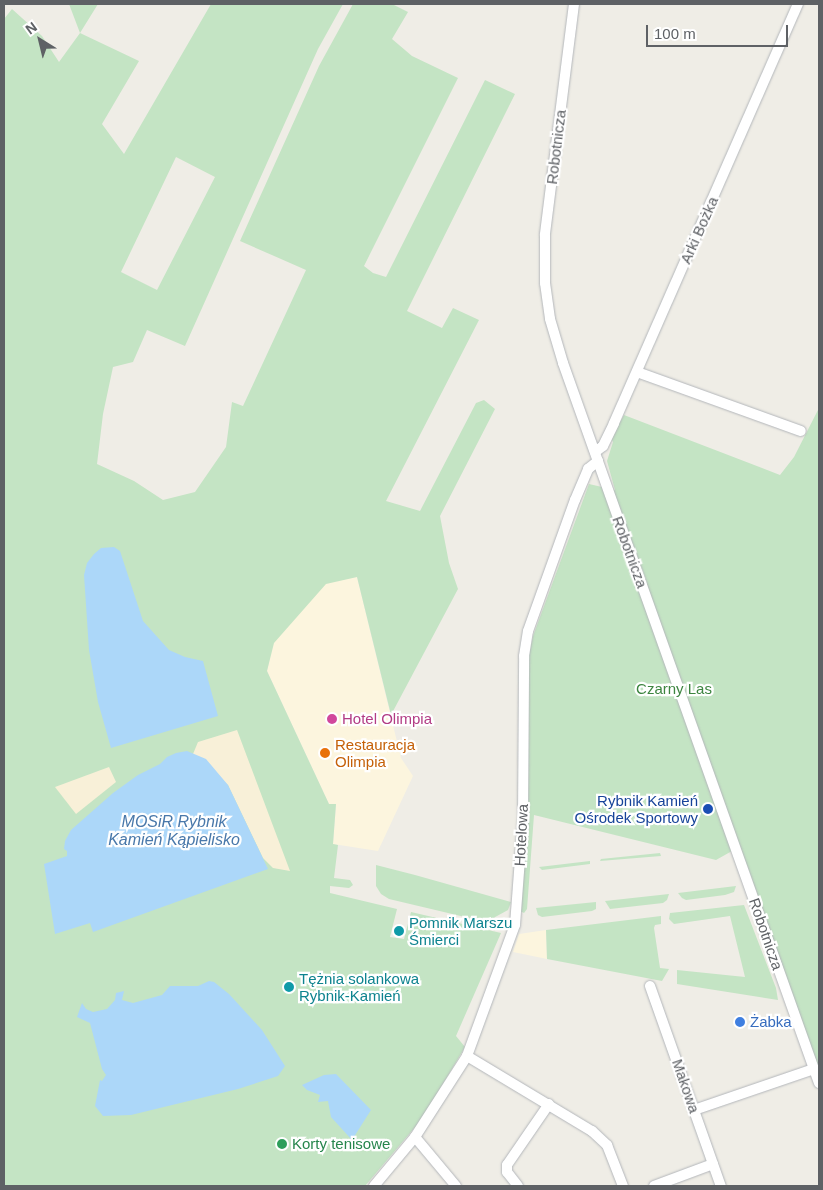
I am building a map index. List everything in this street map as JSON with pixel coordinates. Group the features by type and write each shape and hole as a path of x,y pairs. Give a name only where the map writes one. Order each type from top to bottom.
{"street":[{"name":"Robotnicza","path":"574,4 547,214 544,276 547,304 555,339 819,1083"},
{"name":"Arki Bożka","path":"597,456 606,442 798,4"},
{"path":"637,372 801,431"},
{"name":"Hotelowa","path":"374,1186 415,1137 467,1056 515,925 522,818 525,718 524,656 528,631 578,493 589,467 597,456"},
{"name":"Makowa","path":"650,986 721,1186"},
{"path":"467,1056 592,1131 607,1145 623,1186"},
{"path":"694,1110 814,1069"},
{"path":"518,1186 507,1172 507,1164 549,1104"},
{"path":"415,1137 456,1186"},
{"path":"654,1186 714,1164"}],"shaded area":[{"name":"Hotel Olimpia","path":"357,577 401,758 413,776 378,851 333,844 336,805 329,804 267,671 273,643 326,583"},
{"path":"546,930 547,959 513,952 519,934"}],"green space":[{"path":"69,4 98,4 80,33"},
{"path":"211,4 343,4 318,49 185,346 147,330 133,362 113,367 103,414 97,464 134,481 163,500 195,492 226,447 232,402 243,406 306,270 240,241 319,66 353,4 392,4 408,12 392,39 412,56 458,78 364,266 373,273 386,277 485,80 515,94 407,311 442,328 453,308 479,320 386,501 420,511 476,403 484,400 495,409 440,516 449,563 458,589 391,715 357,577 326,584 274,643 267,671 329,804 336,804 333,844 338,845 334,878 350,880 353,885 349,888 330,886 330,893 397,909 390,937 404,939 411,912 501,933 456,1036 465,1047 422,1119 365,1186 4,1186 4,19 12,9 42,36 59,62 80,33 139,61 102,124 124,154","holes":["176,157 215,177 157,290 121,272"]},
{"name":"Czarny Las","path":"819,408 819,1072 747,865 732,851 716,860 534,815 527,909 524,913 520,911 527,664 533,636 589,484 615,490 607,461 613,442 611,438 624,415 780,475 794,457"},
{"path":"660,853 661,856 600,861 601,859"},
{"path":"590,861 590,864 542,870 539,867"},
{"path":"376,865 511,902 508,910 486,922 389,899 381,894 376,886"},
{"path":"736,886 734,892 725,895 686,900 678,893"},
{"path":"669,894 667,900 663,903 610,909 605,901"},
{"path":"596,902 596,909 592,911 542,917 538,915 536,908"},
{"path":"744,905 776,988 778,1000 677,984 677,970 745,977 730,916 674,924 669,919 670,913"},
{"path":"661,916 661,924 655,925 654,928 660,968 669,969 662,981 547,959 546,930"}],"sand":[{"path":"237,730 290,871 273,868 263,858 228,785 193,754 198,742"},
{"path":"109,767 116,782 76,814 55,787"}],"water":[{"path":"114,547 120,551 143,621 169,650 185,657 203,661 218,716 111,748 98,702 89,650 84,575 87,563 94,554 101,548"},
{"name":"MOSiR Rybnik Kamień Kąpielisko","path":"187,751 206,759 228,785 268,869 93,932 90,923 55,934 44,864 67,856 67,851 64,849 65,841 71,830 113,793 138,775 160,764 167,757"},
{"path":"209,981 214,982 229,994 262,1030 285,1066 278,1076 238,1089 131,1115 103,1116 95,1106 100,1080 102,1081 106,1075 102,1069 90,1023 77,1017 82,1003 86,1009 93,1012 107,1009 115,1000 116,993 124,991 122,1000 133,1003 162,995 170,986 198,986"},
{"path":"336,1074 371,1110 352,1140 331,1117 328,1101 318,1102 320,1095 307,1090 302,1085 324,1075"}],"place":[{"name":"Hotel Olimpia","path":"332,719"},
{"name":"Restauracja Olimpia","path":"325,753"},
{"name":"Rybnik Kamień Ośrodek Sportowy","path":"708,809"},
{"name":"Pomnik Marszu Śmierci","path":"399,931"},
{"name":"Tężnia solankowa Rybnik-Kamień","path":"289,987"},
{"name":"Żabka","path":"740,1022"},
{"name":"Korty tenisowe","path":"282,1144"}]}
